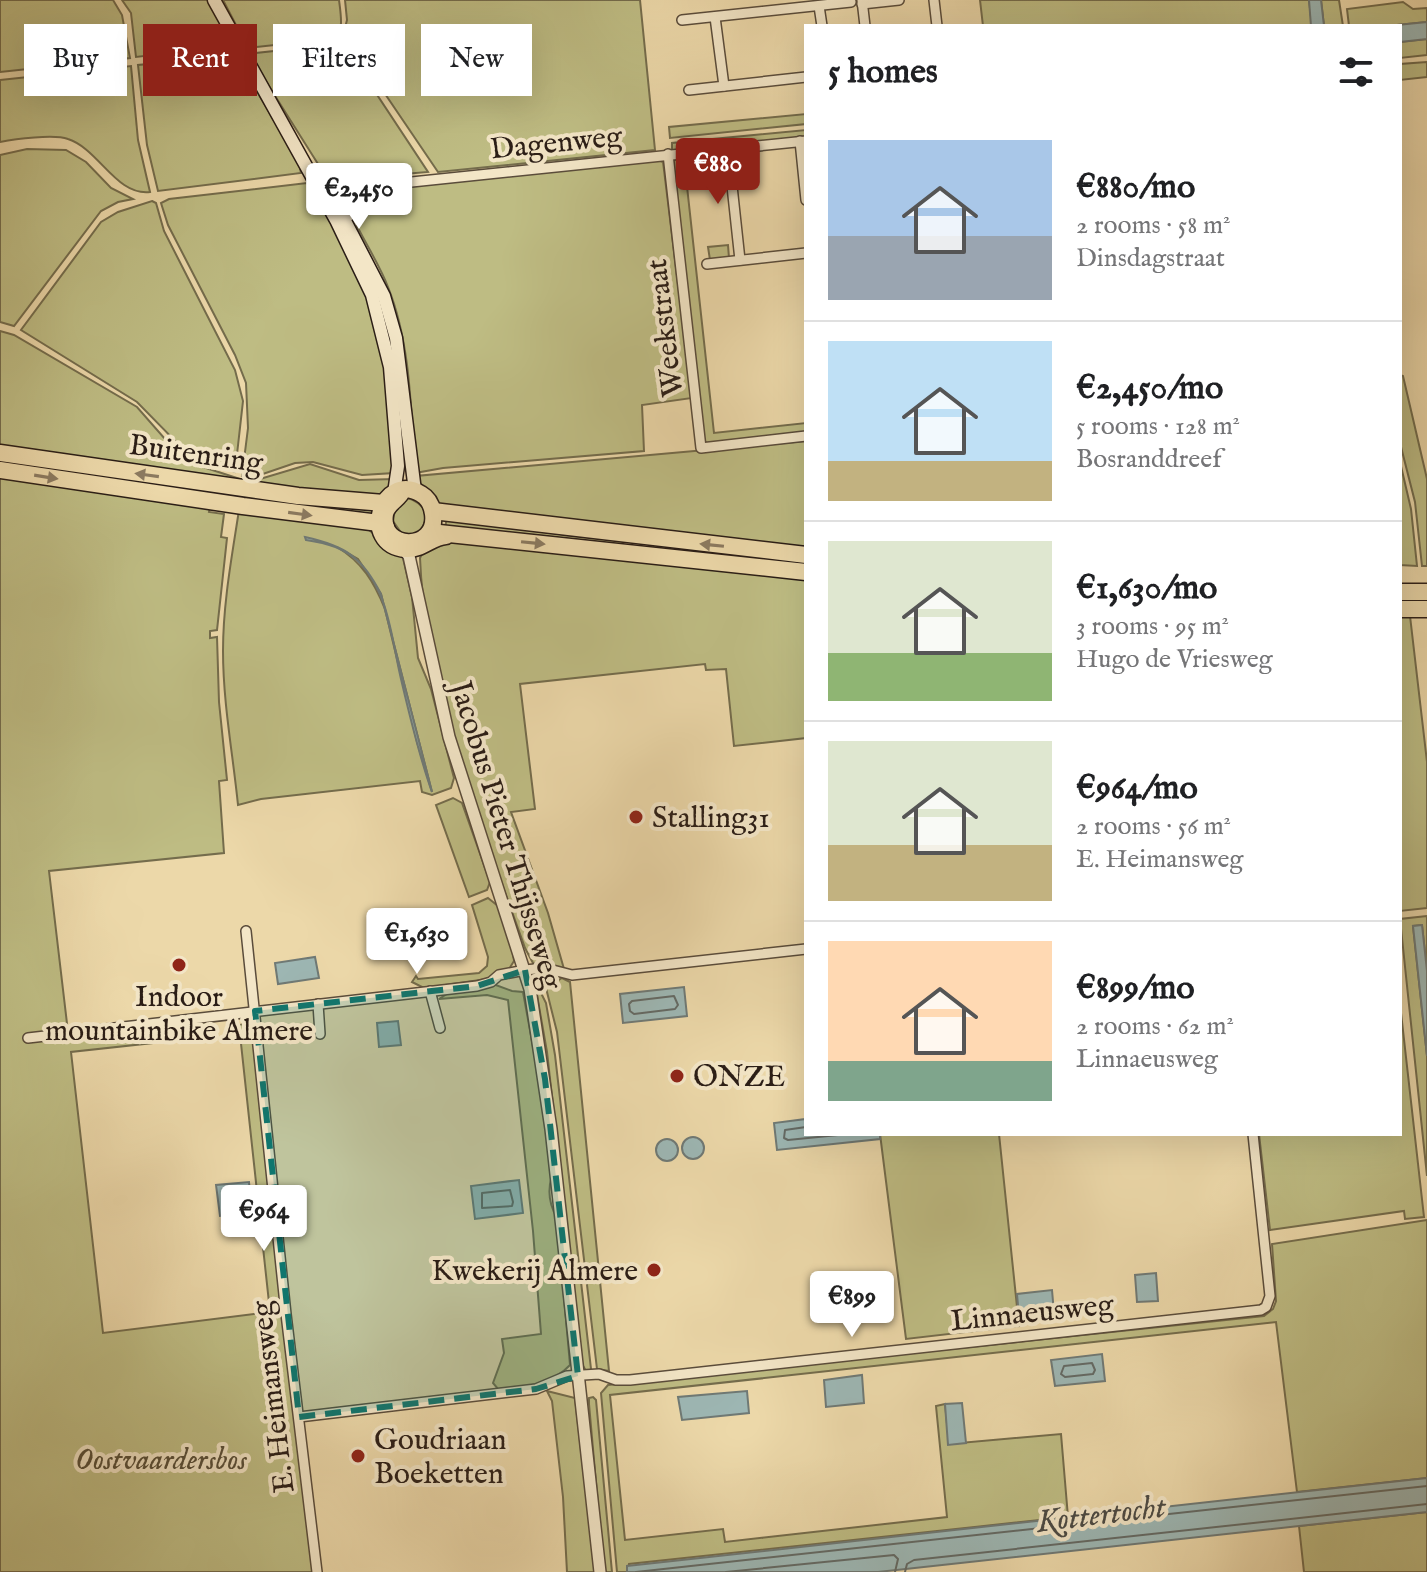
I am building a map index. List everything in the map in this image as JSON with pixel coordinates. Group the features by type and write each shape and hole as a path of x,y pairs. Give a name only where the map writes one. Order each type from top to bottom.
{"highway":[{"name":"Buitenring","path":"0,453 298,496 399,494"},
{"name":"Buitenring","path":"0,470 382,527"},
{"path":"420,542 433,522 433,511 427,499 399,494 382,527 391,544 420,542 455,535 804,572"},
{"path":"433,511 804,555"},
{"path":"1402,592 1427,592"},
{"path":"1402,609 1427,609"}],"main road":[{"path":"217,0 293,141 304,152 384,296 396,338 399,494"},
{"path":"341,218 372,295 386,342 399,494"}],"street":[{"path":"682,20 899,0"},
{"path":"934,0 937,24"},
{"path":"858,2 864,24"},
{"path":"819,6 822,24"},
{"path":"715,17 724,86"},
{"path":"689,90 804,77"},
{"name":"Dagenweg","path":"341,218 394,186 409,182 803,141"},
{"path":"728,149 740,260"},
{"name":"Weekstraat","path":"668,154 701,448 804,436"},
{"path":"707,264 804,253"},
{"name":"Jacobus Pieter Thijsseweg","path":"420,542 409,556 449,737 525,970 545,1079 600,1572"},
{"name":"E. Heimansweg","path":"246,931 317,1572"},
{"path":"28,1038 477,986 491,982 499,975 525,970 545,968 572,975 804,949"},
{"path":"430,991 440,1028"},
{"path":"318,1004 320,1034"},
{"name":"Linnaeusweg","path":"299,1417 536,1389 560,1377 599,1374 616,1380 630,1380 1261,1310 1266,1307 1270,1296 1253,1136"}],"highlighted area":[{"path":"525,970 545,1079 578,1376 536,1389 299,1417 255,1011 477,986"}],"green space":[{"path":"0,0 113,0 122,15 124,24 24,24 24,69 0,72"},
{"path":"122,0 208,0 221,24 143,24 143,56 136,57 131,13"},
{"path":"223,0 339,0 341,24 273,24 273,45 257,47 257,24 236,24"},
{"path":"345,0 640,0 655,150 438,172 386,96 405,96 405,24 346,24"},
{"path":"980,0 1309,0 1312,24 983,24"},
{"path":"1321,0 1339,0 1343,24 1324,24"},
{"path":"1403,2 1413,9 1427,8 1427,22 1349,24 1347,9"},
{"path":"1427,39 1427,55 1402,58 1402,42"},
{"path":"273,51 273,93 257,67 257,53"},
{"path":"1427,62 1427,77 1402,80 1402,64"},
{"path":"138,65 143,65 143,96 257,96 257,92 299,163 301,173 158,191 147,145"},
{"path":"127,66 131,66 138,140 150,192 127,187 89,152 68,139 44,137 0,142 0,80 24,77 24,96 127,96"},
{"path":"275,96 378,96 428,172 404,174 360,199 342,202"},
{"path":"804,114 804,124 670,138 669,127"},
{"path":"804,130 804,138 672,152 672,143"},
{"path":"27,149 66,150 86,162 111,188 133,199 118,202 101,211 14,326 0,322 0,155"},
{"path":"684,159 714,433 804,423 804,435 709,445 704,441 672,160"},
{"path":"658,160 663,162 692,398 642,405 644,451 415,473 409,378 396,309 357,226 357,220 369,206 407,186"},
{"path":"307,183 315,189 353,261 382,339 394,473 362,475 313,462 295,463 257,476 242,476 248,428 246,383 235,355 168,225 161,203 169,199"},
{"path":"152,201 156,203 164,231 235,370 243,401 235,472 207,462 186,447 184,450 137,402 21,330 101,222 118,212"},
{"path":"728,245 729,258 710,260 708,247"},
{"path":"0,331 14,335 137,407 172,447 197,465 243,480 260,479 310,464 359,480 394,479 394,485 379,498 365,500 0,448"},
{"path":"1402,376 1427,479 1427,566 1422,566 1415,502 1402,451"},
{"path":"804,441 804,550 446,510 420,487 416,476"},
{"path":"1402,471 1411,509 1417,566 1402,565"},
{"name":"Oostvaardersbos","path":"0,477 210,508 209,512 224,514 221,537 227,538 217,630 210,631 210,638 217,637 219,702 227,780 219,781 224,853 49,871 68,1032 208,1020 208,1037 71,1052 103,1333 270,1312 239,1025 251,1023 254,1026 314,1572 0,1572"},
{"path":"242,493 375,507 374,520 241,503"},
{"path":"408,498 420,505 426,519 415,535 402,534 393,521 395,509"},
{"path":"239,510 369,530 403,558 412,597 418,658 431,689 454,778 451,788 432,795 422,792 420,781 261,799 238,805 226,709 223,633","holes":["337,547 358,559 381,594 385,608 372,581","387,617 432,792 417,742"]},
{"path":"447,516 623,541 621,549 445,529"},
{"path":"438,541 804,577 804,738 734,746 726,669 706,670 705,664 520,684 535,809 511,812 548,913 564,969 533,963 474,805 432,656 424,607 422,554"},
{"path":"654,543 804,559 804,568 653,553"},
{"path":"1402,616 1410,616 1427,762 1427,908 1402,911"},
{"path":"453,798 462,803 490,882 487,890 469,897 436,805"},
{"path":"488,898 498,906 513,953 514,961 509,969 487,979 424,988 412,982 416,976 418,979 479,973 487,966 488,957 472,905"},
{"path":"1427,916 1427,971 1422,925 1413,926 1427,1056 1427,1176 1402,938 1402,919"},
{"path":"562,978 570,982 609,1371 597,1369 557,1032 546,988"},
{"path":"493,984 523,992 542,1096 552,1176 550,1197 557,1218 570,1365 546,1381 498,1389 493,1383 504,1353 502,1339 541,1334 508,1000 487,995 439,999 450,992"},
{"path":"540,991 546,1003 555,1055 589,1371 582,1364 547,1052 537,995"},
{"path":"1402,1022 1424,1217 1405,1219 1404,1211 1270,1230 1259,1136 1402,1136"},
{"path":"880,1136 999,1136 1019,1326 906,1339"},
{"path":"1427,1220 1427,1478 1297,1492 1276,1322 610,1395 625,1540 723,1529 725,1542 947,1517 936,1406 945,1404 949,1444 1061,1434 1068,1517 629,1564 627,1572 617,1572 601,1393 608,1385 1264,1316 1273,1309 1276,1301 1272,1244"},
{"path":"547,1391 575,1398 595,1572 567,1572 563,1497 552,1401"},
{"path":"589,1398 596,1400 612,1572 604,1572 589,1404"},
{"path":"1427,1512 1427,1572 1304,1572 1299,1526"}],"water":[{"path":"1309,0 1321,0 1324,24 1311,24"},
{"path":"1427,22 1427,39 1402,42 1402,24"},
{"path":"305,537 332,544 353,556 335,547 306,540"},
{"path":"394,643 432,792 415,736"},
{"path":"1422,925 1427,971 1427,1056 1413,926"},
{"path":"315,957 319,978 278,984 275,963"},
{"path":"684,987 687,1016 623,1023 620,994"},
{"path":"398,1021 401,1045 379,1047 377,1023"},
{"path":"804,1119 804,1136 880,1136 880,1139 777,1150 774,1123"},
{"path":"693,1137 704,1148 693,1159 682,1148"},
{"path":"667,1139 678,1150 667,1161 656,1150"},
{"path":"519,1180 523,1213 475,1219 471,1186"},
{"path":"249,1182 252,1213 220,1216 216,1185"},
{"path":"1156,1273 1158,1301 1137,1302 1135,1275"},
{"path":"1052,1290 1054,1313 1019,1317 1017,1294"},
{"path":"1102,1354 1105,1381 1055,1386 1051,1360"},
{"path":"862,1375 864,1403 826,1407 824,1380"},
{"path":"747,1391 749,1413 682,1420 678,1397"},
{"path":"962,1403 966,1443 948,1445 945,1404"},
{"path":"1427,1478 1427,1512 878,1572 627,1572 627,1566"}],"place":[{"name":"Stalling31","path":"636,817"},
{"name":"Indoor mountainbike Almere","path":"179,965"},
{"name":"ONZE","path":"677,1076"},
{"name":"Kwekerij Almere","path":"654,1270"},
{"name":"Goudriaan Boeketten","path":"358,1456"}],"water label":[{"name":"Kottertocht","path":"1101,1513"}]}
